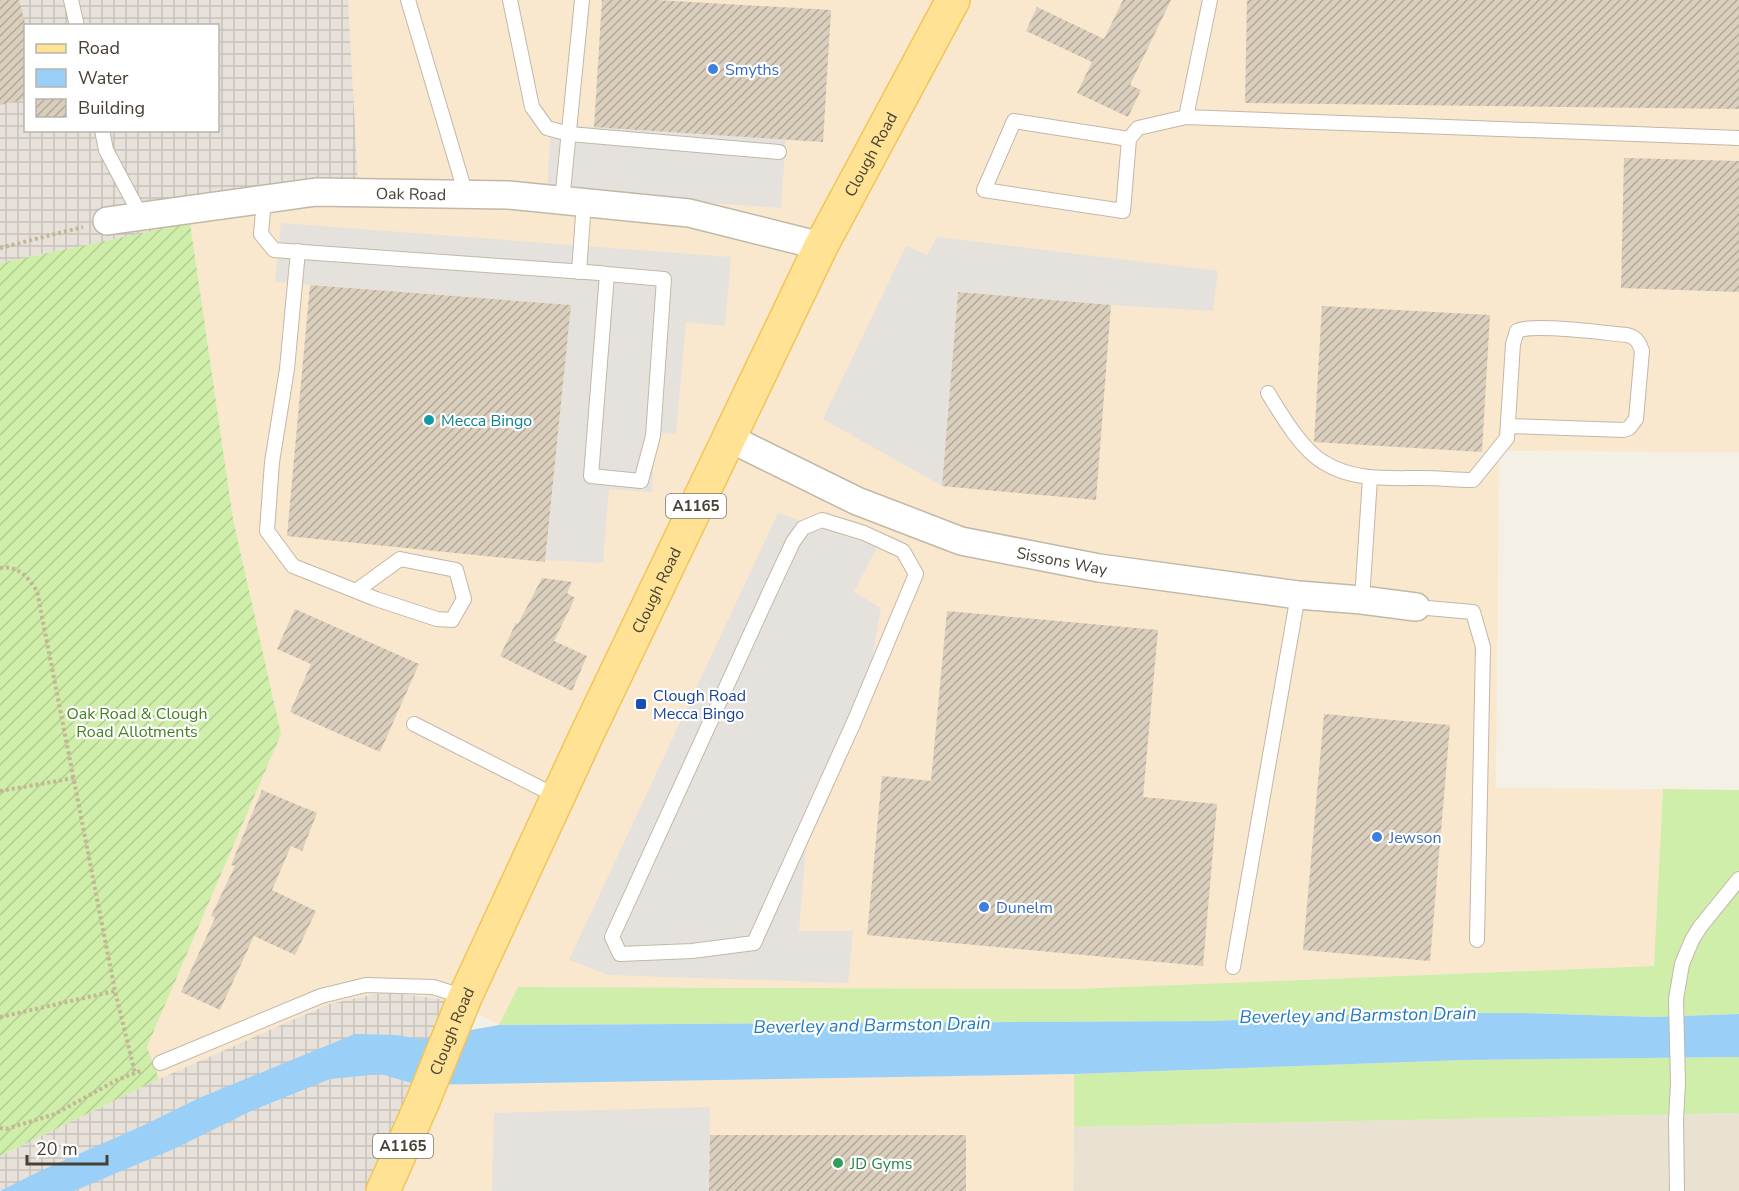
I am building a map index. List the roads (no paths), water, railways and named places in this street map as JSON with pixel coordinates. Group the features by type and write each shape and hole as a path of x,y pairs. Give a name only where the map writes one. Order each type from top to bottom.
{"main road":[{"name":"Clough Road","path":"383,1191 423,1101 460,1008 558,797 821,246 949,1"}],"street":[{"name":"Oak Road","path":"107,221 316,192 508,195 689,213 821,246"},
{"name":"Sissons Way","path":"729,438 857,501 871,521 1099,568 1298,595 1416,607"}],"lane":[{"path":"71,0 77,24"},
{"path":"408,0 466,195"},
{"path":"510,0 532,107 547,128 569,134 779,152"},
{"path":"579,272 569,134 582,0"},
{"path":"1186,117 1210,0"},
{"path":"1129,139 1014,121 984,190 1123,211 1129,139 1138,128 1186,117 1739,138"},
{"path":"102,132 106,150 141,216"},
{"path":"264,200 261,234 274,250 298,251 607,274 664,279 653,436 641,481 591,476 607,274"},
{"path":"298,251 287,369 272,462 267,531 293,566 376,600 436,619 452,620 464,599 456,570 400,559 356,591"},
{"path":"1269,393 1292,431 1321,461 1346,473 1370,478 1473,480 1507,438 1513,344 1517,331 1529,327 1579,330 1633,336 1638,342 1642,351 1636,419 1629,428 1623,430 1509,426"},
{"path":"1362,600 1370,478"},
{"path":"822,520 871,521 903,551 916,574 854,722 754,943 692,951 620,954 612,937 793,542 803,528 822,520"},
{"path":"1233,967 1298,595"},
{"path":"1416,607 1473,612 1483,647 1477,940"},
{"path":"414,724 558,797"},
{"path":"1677,1191 1676,999 1682,964 1700,927 1739,879"},
{"path":"160,1063 321,996 366,985 433,987 460,1008"}],"water":[{"name":"Beverley and Barmston Drain","path":"1392,1013 1523,1013 1653,1017 1739,1014 1739,1057 1465,1060 1074,1074 418,1085 381,1074 330,1079 251,1111 176,1148 74,1191 0,1191 199,1098 355,1034 397,1035 420,1039 499,1025 1215,1021"}],"place":[{"name":"Smyths","path":"713,69"},
{"name":"Mecca Bingo","path":"429,420"},
{"name":"Clough Road Mecca Bingo","path":"641,704"},
{"name":"Jewson","path":"1377,837"},
{"name":"Dunelm","path":"984,907"},
{"name":"JD Gyms","path":"838,1163"}],"park label":[{"name":"Oak Road & Clough Road Allotments","path":"137,722"}]}
